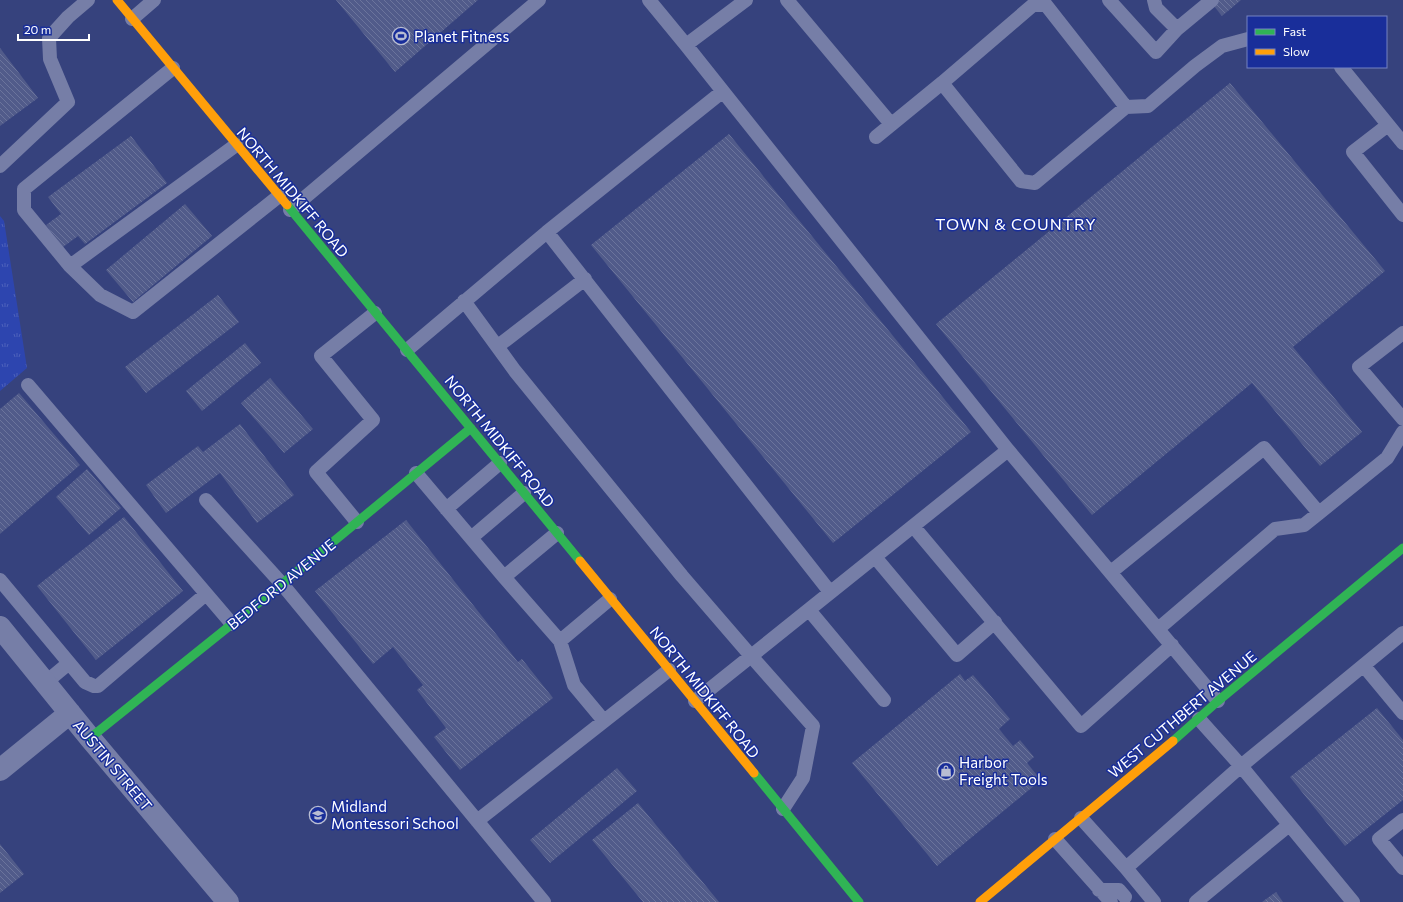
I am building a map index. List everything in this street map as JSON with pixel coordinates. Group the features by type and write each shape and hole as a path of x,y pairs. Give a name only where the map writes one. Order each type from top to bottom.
{"main road":[{"name":"NORTH MIDKIFF ROAD","path":"117,0 500,463 859,902"},
{"name":"BEDFORD AVENUE","path":"90,738 282,584 471,428"},
{"name":"WEST CUTHBERT AVENUE","path":"980,902 1218,701 1403,548"}],"street":[{"name":"AUSTIN STREET","path":"0,627 90,738 228,902"},
{"path":"0,770 70,713"}],"lane":[{"path":"0,166 68,102 50,59 49,38 68,17 88,0"},
{"path":"132,19 154,0"},
{"path":"290,210 539,0"},
{"path":"649,0 1008,450 1218,701"},
{"path":"686,45 746,0"},
{"path":"787,0 891,124"},
{"path":"1109,0 1156,52 1177,29 1212,0"},
{"path":"1154,0 1156,8 1177,29"},
{"path":"876,137 1033,5 1046,5 1126,107"},
{"path":"942,83 1021,181 1035,183 1126,107 1148,106 1195,66 1222,46 1247,39"},
{"path":"173,68 24,189 24,210 70,266 100,295 133,312 279,196"},
{"path":"1341,68 1403,143"},
{"path":"406,350 547,232 722,92"},
{"path":"1388,125 1353,152 1403,215"},
{"path":"70,266 236,145"},
{"path":"547,232 830,592"},
{"path":"498,346 585,279"},
{"path":"464,302 515,371 678,570 750,656 813,726 803,778 783,809"},
{"path":"357,522 316,472 372,420 320,356 375,313"},
{"path":"1403,333 1359,367 1403,419"},
{"path":"28,385 232,624"},
{"path":"1158,629 1276,529 1304,525 1319,513 1387,458 1403,432"},
{"path":"1111,572 1264,448 1319,513"},
{"path":"695,701 1008,450"},
{"path":"446,508 500,463"},
{"path":"416,473 504,577 560,640 574,685 604,721"},
{"path":"471,538 524,493"},
{"path":"206,500 282,584 544,902"},
{"path":"914,526 1081,726 1172,645"},
{"path":"504,577 557,533"},
{"path":"875,557 957,655 995,622"},
{"path":"0,580 85,682 94,686 98,686 206,594"},
{"path":"560,640 610,599"},
{"path":"809,610 884,700"},
{"path":"1126,868 1241,766 1403,633"},
{"path":"45,683 69,663"},
{"path":"1364,666 1403,713"},
{"path":"477,821 670,670"},
{"path":"1199,718 1354,902"},
{"path":"1081,818 1154,902"},
{"path":"1403,820 1379,839 1403,868"},
{"path":"1196,902 1289,825"},
{"path":"1055,839 1099,896 1110,902"},
{"path":"1099,896 1119,890 1125,897"}],"green space":[{"path":"0,216 4,221 27,368 0,391"}],"building":[{"name":"Planet Fitness","path":"336,0 478,0 395,72"},
{"path":"1209,0 1241,0 1222,16"},
{"path":"0,48 38,98 0,126"},
{"path":"1230,83 1385,271 1293,347 1362,432 1320,466 1252,383 1092,515 936,324"},
{"path":"729,134 971,432 833,543 591,245"},
{"path":"131,136 167,183 85,244 78,236 63,247 46,225 61,214 48,197"},
{"path":"185,204 212,236 133,302 106,270"},
{"path":"218,295 239,322 146,393 125,367"},
{"path":"245,343 261,363 202,411 186,391"},
{"path":"270,378 313,429 284,453 241,403"},
{"path":"19,393 80,465 0,534 0,409"},
{"path":"240,424 294,495 257,523 220,473 166,513 146,485 198,446 203,452"},
{"path":"87,469 121,508 89,535 56,497"},
{"path":"124,517 183,591 96,660 37,586"},
{"path":"406,520 518,662 522,659 553,698 460,770 434,737 446,728 417,690 423,685 393,647 373,664 315,591"},
{"name":"Harbor Freight Tools","path":"960,674 965,681 973,675 1010,719 999,729 1013,746 1020,740 1034,757 1027,763 1041,780 937,866 852,763"},
{"path":"1377,708 1403,740 1403,800 1345,846 1290,777"},
{"path":"617,768 637,791 550,863 530,840"},
{"path":"638,803 719,902 643,902 592,840"},
{"path":"0,844 24,874 0,893"},
{"path":"1276,892 1283,902 1262,902"}],"traffic: fast":[{"path":"287,205 580,561"},
{"path":"90,738 282,584 471,428"},
{"path":"1173,741 1218,701 1403,548"},
{"path":"754,773 859,902"}],"traffic: slow":[{"path":"117,0 287,205"},
{"path":"580,561 754,773"},
{"path":"980,902 1173,741"}],"place":[{"name":"Planet Fitness","path":"401,36"},
{"name":"Harbor Freight Tools","path":"946,771"},
{"name":"Midland Montessori School","path":"318,815"}],"district":[{"name":"TOWN & COUNTRY","path":"1016,223"}]}
